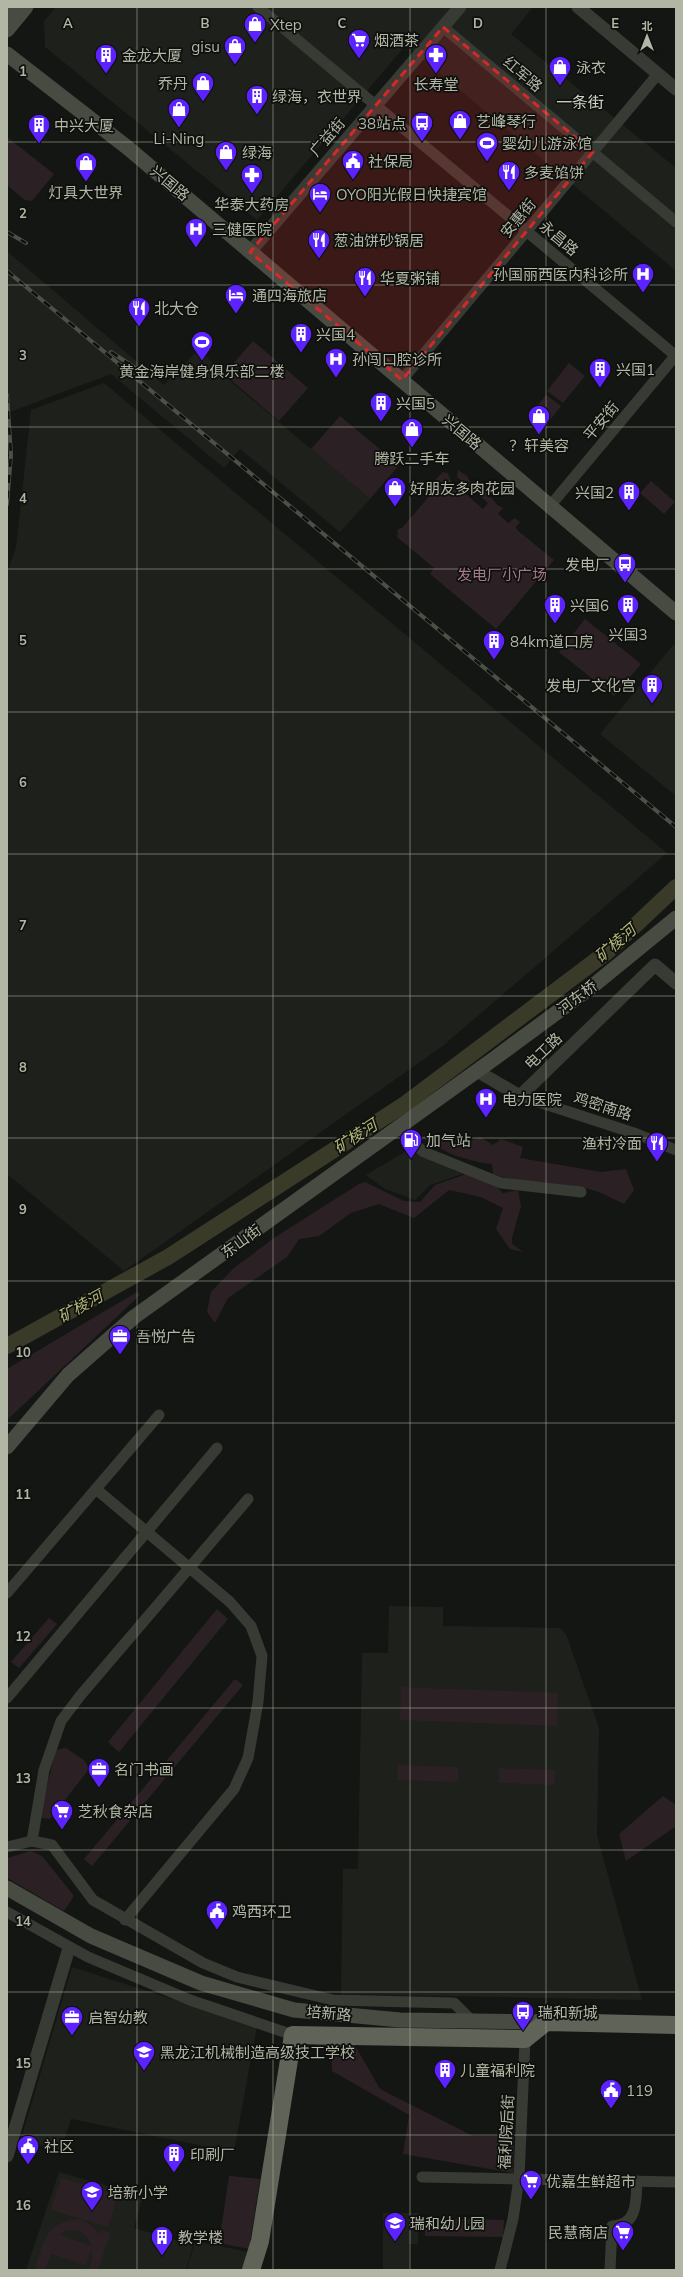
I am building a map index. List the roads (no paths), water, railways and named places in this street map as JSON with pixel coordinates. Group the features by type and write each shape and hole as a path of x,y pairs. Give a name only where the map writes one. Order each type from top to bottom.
{"highway":[{"path":"251,2270 260,2241 293,2035 525,2039 546,2022"},
{"name":"培新路","path":"546,2022 676,2025"}],"main road":[{"path":"7,12 11,7"},
{"path":"7,30 26,7"},
{"name":"兴国路","path":"7,54 128,148 676,613"},
{"name":"河东桥","path":"495,1058 594,985 676,918"},
{"name":"东山街","path":"7,1447 68,1374 134,1317 495,1058"},
{"name":"培新路","path":"7,1888 98,1939 202,1983 294,2010 400,2020 546,2022"}],"street":[{"name":"永昌路","path":"258,7 676,355"},
{"name":"广益街","path":"250,252 460,7"},
{"path":"578,7 676,89"},
{"name":"红军路","path":"443,27 676,222"},
{"name":"安惠街","path":"402,380 658,74"},
{"name":"平安街","path":"550,506 676,355"},
{"name":"电工路","path":"520,1096 655,965 676,983"},
{"name":"鸡密南路","path":"477,1071 520,1096 637,1134 676,1150"},
{"path":"400,1127 410,1140 424,1152 501,1183 581,1192"},
{"path":"7,1593 159,1415"},
{"path":"7,1698 217,1448"},
{"path":"96,1489 230,1602 251,1626 262,1656 258,1702 248,1758 229,1796 125,1920"},
{"path":"32,1841 44,1770 61,1721 80,1696 189,1566 248,1499"},
{"path":"7,1847 32,1841 52,1845 93,1900 125,1920 202,1963 237,1977 333,2000 454,2003 472,2021"},
{"path":"7,1912 69,1948 190,2000 293,2035"},
{"path":"7,2156 69,1948"},
{"name":"福利院后街","path":"500,2270 513,2219 519,2178 525,2039"},
{"path":"422,2177 676,2182"},
{"path":"610,2270 612,2226 627,2223 632,2217 636,2208 637,2181"}],"waterway":[{"name":"矿棱河","path":"7,1346 168,1257 405,1104 607,952 676,887"}],"railway":[{"path":"7,232 26,243"},
{"path":"7,271 676,827"},
{"path":"111,352 137,369"},
{"path":"7,395 11,455 7,504"}],"place":[{"name":"Xtep","path":"255,44"},
{"name":"烟酒茶","path":"359,60"},
{"name":"gisu","path":"235,66"},
{"name":"金龙大厦","path":"106,74"},
{"name":"长寿堂","path":"436,74"},
{"name":"泳衣","path":"560,86"},
{"name":"乔丹","path":"203,102"},
{"name":"绿海，衣世界","path":"257,116"},
{"name":"Li-Ning","path":"179,128"},
{"name":"艺峰琴行","path":"460,140"},
{"name":"38站点","path":"422,142"},
{"name":"中兴大厦","path":"39,144"},
{"name":"婴幼儿游泳馆","path":"487,162"},
{"name":"绿海","path":"226,172"},
{"name":"社保局","path":"353,180"},
{"name":"灯具大世界","path":"86,182"},
{"name":"多麦馅饼","path":"509,192"},
{"name":"华泰大药房","path":"252,194"},
{"name":"OYO阳光假日快捷宾馆","path":"320,214"},
{"name":"三健医院","path":"196,248"},
{"name":"葱油饼砂锅居","path":"319,260"},
{"name":"孙国丽西医内科诊所","path":"643,294"},
{"name":"华夏粥铺","path":"365,298"},
{"name":"通四海旅店","path":"236,314"},
{"name":"北大仓","path":"139,328"},
{"name":"兴国4","path":"301,354"},
{"name":"黄金海岸健身俱乐部二楼","path":"202,362"},
{"name":"孙闯口腔诊所","path":"336,378"},
{"name":"兴国1","path":"600,388"},
{"name":"兴国5","path":"381,422"},
{"name":"？轩美容","path":"539,436"},
{"name":"腾跃二手车","path":"412,448"},
{"name":"好朋友多肉花园","path":"395,508"},
{"name":"兴国2","path":"629,512"},
{"name":"发电厂","path":"625,584"},
{"name":"兴国6","path":"555,624"},
{"name":"兴国3","path":"628,624"},
{"name":"84km道口房","path":"494,660"},
{"name":"发电厂文化宫","path":"652,704"},
{"name":"电力医院","path":"486,1118"},
{"name":"加气站","path":"411,1160"},
{"name":"渔村冷面","path":"657,1162"},
{"name":"吾悦广告","path":"120,1356"},
{"name":"名门书画","path":"99,1788"},
{"name":"芝秋食杂店","path":"62,1830"},
{"name":"鸡西环卫","path":"217,1930"},
{"name":"瑞和新城","path":"523,2032"},
{"name":"启智幼教","path":"72,2036"},
{"name":"黑龙江机械制造高级技工学校","path":"144,2072"},
{"name":"儿童福利院","path":"445,2090"},
{"name":"119","path":"611,2110"},
{"name":"社区","path":"28,2166"},
{"name":"印刷厂","path":"174,2174"},
{"name":"优嘉生鲜超市","path":"531,2200"},
{"name":"培新小学","path":"92,2212"},
{"name":"瑞和幼儿园","path":"395,2242"},
{"name":"民慧商店","path":"623,2252"},
{"name":"教学楼","path":"162,2256"}],"district":[{"name":"一条街","path":"580,102"}],"park label":[{"name":"发电厂小广场","path":"502,574"}]}
